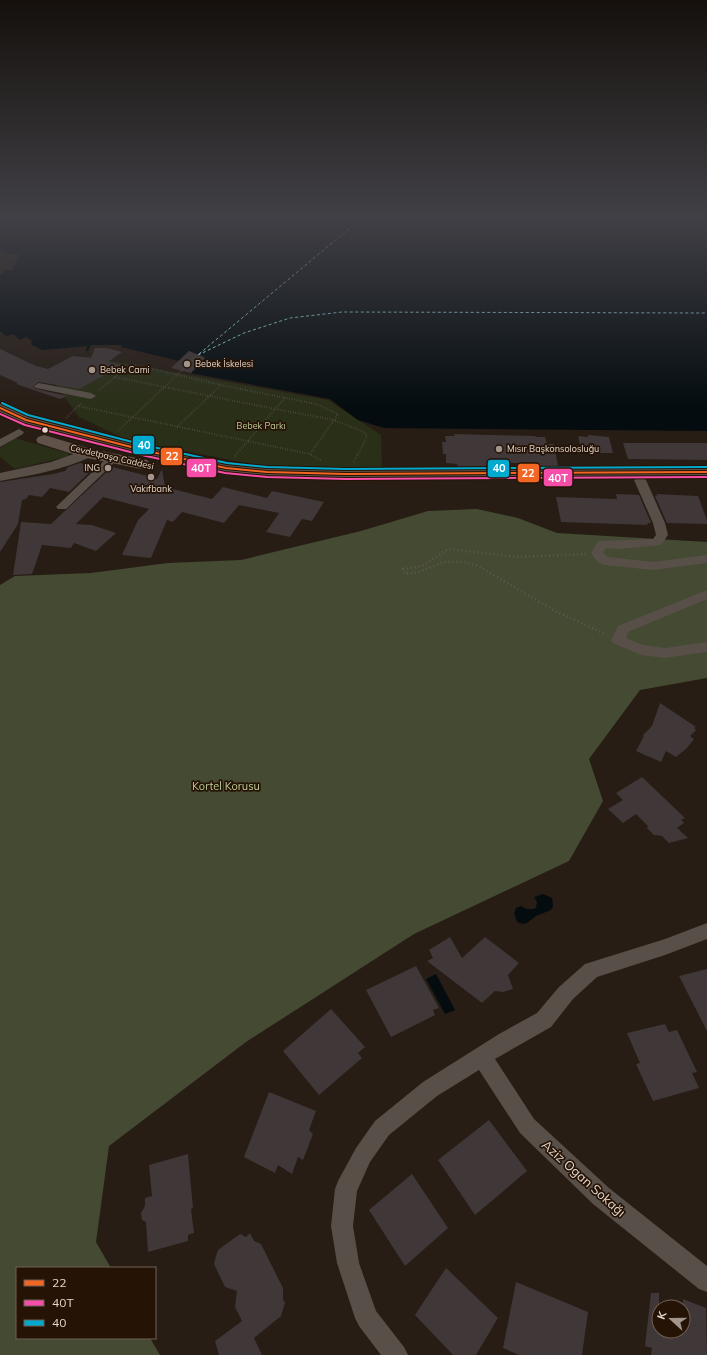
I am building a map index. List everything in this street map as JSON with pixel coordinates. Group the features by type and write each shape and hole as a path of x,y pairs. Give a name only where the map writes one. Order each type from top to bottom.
{"main road":[{"name":"Cevdetpaşa Caddesi","path":"1,414 106,440 142,458 206,476 268,481 427,482 707,479"},
{"name":"Cevdetpaşa Caddesi","path":"1,414 22,434 88,453 113,458 142,458 274,473 707,472"},
{"path":"22,434 33,426 40,424"},
{"path":"88,453 106,440"}],"street":[{"path":"39,386 91,396"},
{"path":"0,444 22,434"},
{"path":"0,477 55,466 71,461 88,453"},
{"path":"62,507 113,458"},
{"path":"640,480 659,523 662,535 657,542 620,545 602,544 601,557 653,566 707,559"},
{"path":"707,594 623,629 618,640 640,650 665,653 707,647"},
{"path":"396,1355 368,1318 348,1263 342,1226 346,1189 363,1155 382,1128 430,1089 506,1041 544,1020 566,993 591,970 665,947 707,931"},
{"name":"Aziz Ogan Sokağı","path":"482,1057 527,1126 601,1196 707,1281"}],"path":[{"path":"106,440 166,387 198,355"},
{"path":"115,377 334,420 364,432 366,437 346,474 310,454 78,406 115,377 132,364 221,385 316,404 338,414 334,420 310,454"},
{"path":"177,427 221,385"},
{"path":"226,468 285,398"},
{"path":"601,557 519,557 448,549 422,566 403,569 405,574 419,572 443,562 466,562 478,566 555,611 618,640"}],"green space":[{"name":"Bebek Parkı","path":"88,357 328,400 381,435 382,469 263,466 127,440 79,417 53,381"},
{"path":"15,438 67,453 70,456 15,469 0,457 0,448"},
{"name":"Kortel Korusu","path":"477,509 518,518 557,533 707,542 707,678 640,690 589,759 603,801 569,861 414,934 246,1042 109,1146 96,1242 110,1267 16,1267 16,1339 151,1339 160,1355 0,1355 0,585 15,576 91,573 168,563 241,560 361,531 428,511"}],"shaded area":[{"path":"0,281 707,281 707,431 384,428 358,420 330,399 190,373 205,357 189,351 179,361 121,347 121,345 91,345 88,351 86,351 87,346 43,350 32,345 31,342 33,341 26,337 20,340 13,334 6,336 0,331"},
{"path":"543,894 552,898 553,906 551,910 536,916 527,923 523,924 517,922 514,913 516,908 521,906 528,909 536,908 537,902 534,897"},
{"path":"436,974 455,1010 445,1014 426,979"}],"building":[{"path":"95,348 107,348 122,352 108,362 123,365 79,389 39,382 33,386 36,389 67,396 60,399 16,384 18,383 0,375 0,349 36,366 48,369 73,356 91,358"},
{"name":"Bebek İskelesi","path":"189,351 205,358 191,373 171,368"},
{"name":"Mısır Başkonsolosluğu","path":"454,434 545,437 547,444 554,444 558,466 538,466 538,463 493,463 494,467 458,467 457,464 446,463 446,454 443,454 442,442 446,442 445,436 455,436"},
{"path":"588,435 609,437 613,453 582,453 578,436 588,437"},
{"path":"623,443 707,443 707,460 628,459"},
{"path":"80,463 96,466 69,492 50,488 42,497 29,495 26,499 22,500 18,524 0,552 0,482 53,474 65,471 68,467"},
{"path":"112,467 157,479 162,469 165,487 212,499 223,487 267,498 272,491 324,502 312,521 302,519 290,537 266,532 279,513 239,505 224,523 182,512 173,522 167,520 151,558 122,555 138,520 149,509 103,497 76,524 92,525 116,533 96,551 74,543 71,548 42,545 32,574 13,575 21,522 51,524"},
{"path":"616,494 639,495 651,523 647,523 648,525 561,522 556,497 617,499"},
{"path":"656,494 698,496 707,520 707,524 667,523 655,496 657,496"},
{"path":"660,703 696,727 694,728 696,730 690,736 694,739 686,749 676,757 666,751 661,762 636,751 644,736 643,735 652,726"},
{"path":"642,777 685,818 681,820 684,823 677,828 688,838 669,843 662,836 654,835 647,828 648,826 636,814 623,823 608,809 623,800 616,793"},
{"path":"450,937 462,958 485,937 519,963 508,975 513,989 503,992 495,991 482,1003 427,961 433,958 429,950"},
{"path":"416,966 439,1008 433,1010 435,1015 391,1037 366,990"},
{"path":"707,969 707,1031 679,976"},
{"path":"331,1009 365,1047 358,1053 362,1058 319,1095 283,1051"},
{"path":"665,1024 669,1032 677,1030 697,1072 692,1073 699,1088 653,1101 636,1064 640,1063 627,1033"},
{"path":"269,1092 316,1111 309,1130 313,1134 303,1160 298,1157 292,1174 278,1165 275,1173 244,1157"},
{"path":"489,1120 527,1171 475,1215 438,1160"},
{"path":"188,1154 194,1233 188,1235 188,1241 148,1252 146,1222 142,1220 141,1213 145,1206 145,1198 152,1196 149,1165"},
{"path":"412,1174 448,1228 405,1266 369,1210"},
{"path":"250,1233 254,1241 261,1244 283,1288 283,1299 285,1303 281,1316 254,1338 262,1355 219,1355 215,1341 242,1321 235,1307 237,1291 225,1287 214,1264 216,1256 218,1250 240,1234 246,1237"},
{"path":"446,1268 498,1318 476,1355 453,1355 415,1315"},
{"path":"516,1282 588,1312 582,1355 519,1355 503,1348"},
{"path":"651,1293 659,1293 659,1299 651,1299 651,1339 691,1339 691,1302 706,1308 707,1355 651,1355 652,1348 645,1346"}],"ferry route":[{"path":"199,354 286,281"},
{"path":"198,355 244,333 290,318 342,312 707,313"}],"transit line":[{"name":"40","path":"2,403 28,415 148,446 227,463 267,467 346,469 707,467"},
{"name":"22","path":"0,408 26,420 147,451 226,468 267,472 346,474 707,472"},
{"name":"40T","path":"0,414 25,425 146,456 225,473 267,477 346,479 707,477"}],"place":[{"name":"Bebek İskelesi","path":"187,364"},
{"name":"Bebek Cami","path":"92,370"},
{"name":"Mısır Başkonsolosluğu","path":"499,449"},
{"name":"ING","path":"108,468"},
{"name":"Vakıfbank","path":"151,477"}]}
